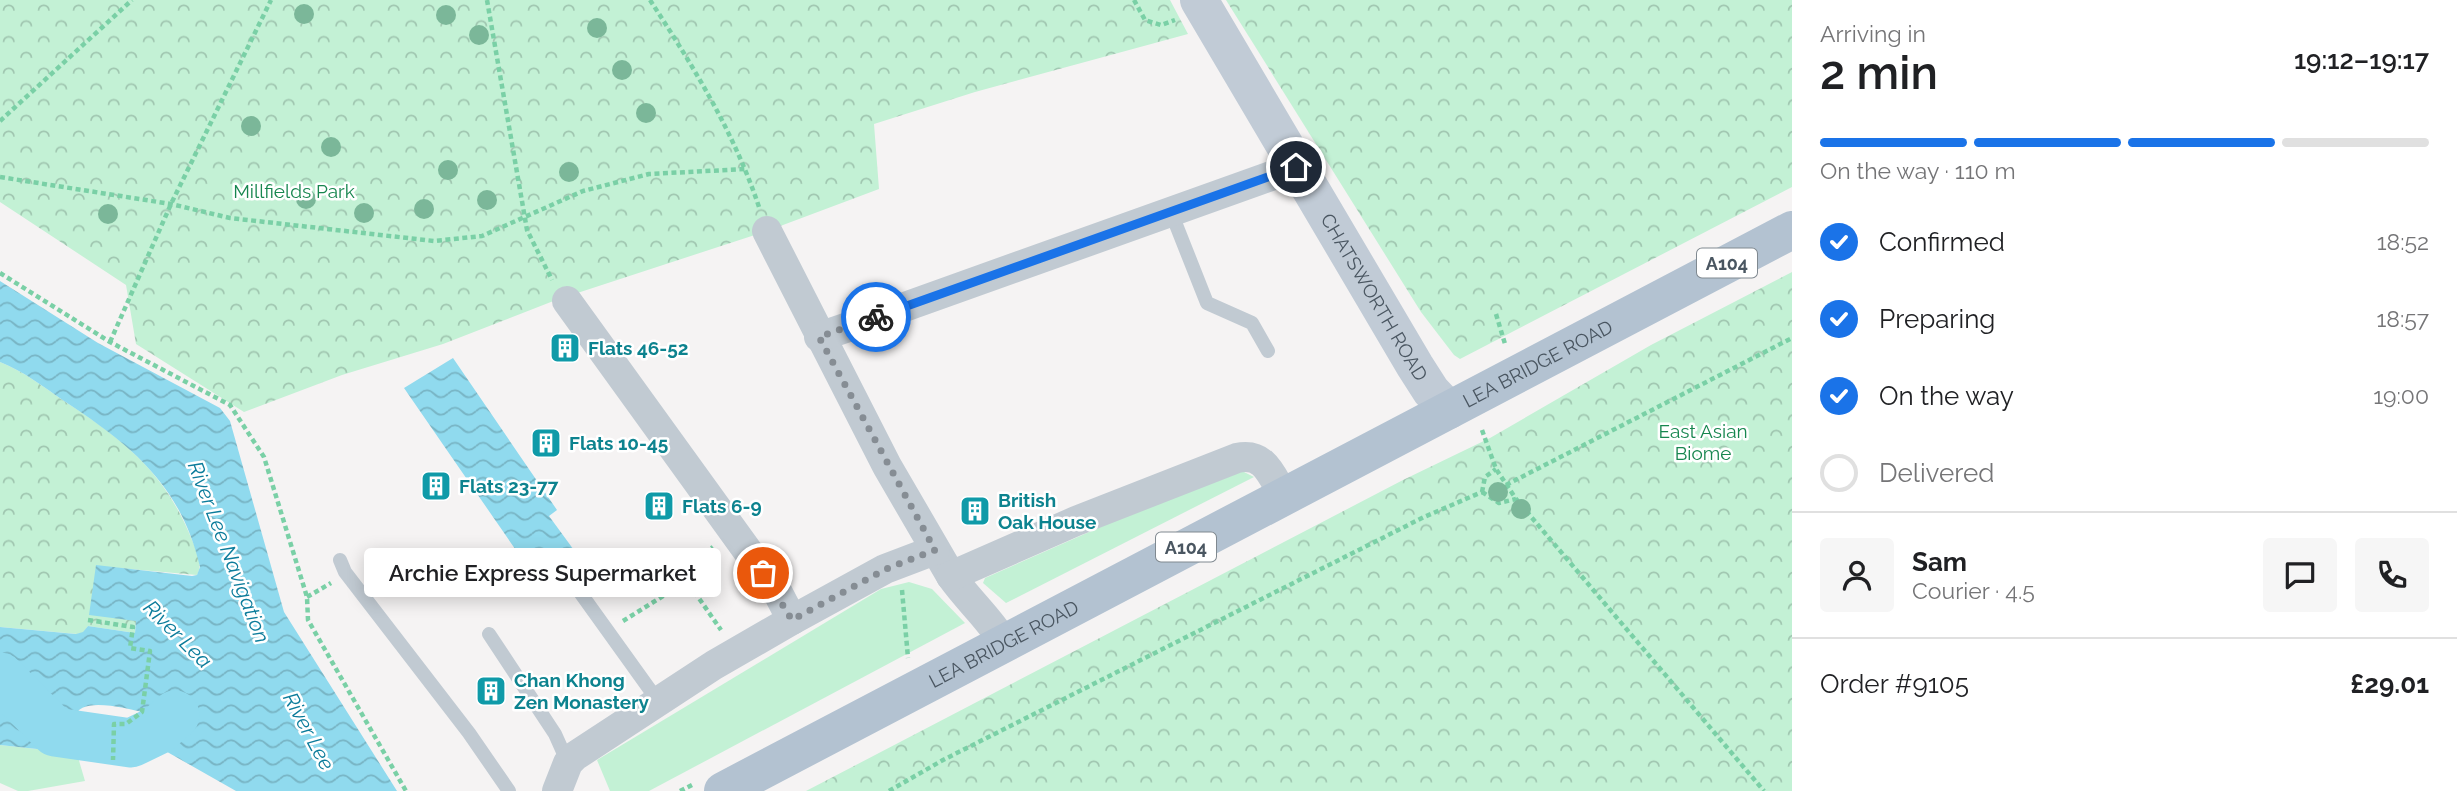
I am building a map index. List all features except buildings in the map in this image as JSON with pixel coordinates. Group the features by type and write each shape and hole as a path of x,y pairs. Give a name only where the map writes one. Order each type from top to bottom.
{"main road":[{"name":"LEA BRIDGE ROAD","path":"723,791 1792,230"}],"street":[{"name":"CHATSWORTH ROAD","path":"1201,7 1256,109 1296,167 1415,366 1449,411"},
{"path":"819,337 1296,167"},
{"path":"767,231 819,337 935,550 951,576 992,622 1003,642"},
{"path":"567,301 778,593 792,620"},
{"path":"951,576 1076,521 1237,458 1251,456 1264,462 1284,496"},
{"path":"557,791 568,763 658,701 792,620 886,569 935,550"}],"lane":[{"path":"1171,212 1207,303 1252,323 1268,351"},
{"path":"340,560 345,572 469,733 509,791"},
{"path":"569,577 658,701"},
{"path":"489,634 555,734 568,763"}],"path":[{"path":"0,121 132,0"},
{"path":"110,342 171,204 271,0"},
{"path":"487,0 525,219 543,267 567,301"},
{"path":"650,0 701,79 746,169 767,231"},
{"path":"1134,0 1144,20 1161,25 1201,7"},
{"path":"0,177 171,204 230,218 434,241 482,236 583,191 649,174 746,169"},
{"path":"0,272 110,342 230,405 264,457 285,518 307,597 308,620 406,791"},
{"path":"1496,314 1505,344"},
{"path":"1506,485 1792,338"},
{"path":"1482,429 1496,469 1516,499 1764,791"},
{"path":"1482,492 1485,477 1496,469"},
{"path":"1482,492 1499,503 1516,499"},
{"path":"889,791 943,760 1387,535 1482,492"},
{"path":"608,631 676,588 680,570 734,533"},
{"path":"680,570 737,652"},
{"path":"901,582 909,660"},
{"path":"88,620 133,626 130,648 150,651 142,712 125,724 114,726 113,760"}],"green space":[{"name":"Millfields Park","path":"0,0 1170,0 1188,34 975,92 874,124 879,189 767,231 556,300 443,344 342,375 244,412 136,344 126,285 0,202"},
{"path":"1226,0 1792,0 1792,187 1460,359 1421,312"},
{"name":"East Asian Biome","path":"1792,272 1792,791 806,791 1403,480 1490,438 1651,345"},
{"path":"0,362 17,370 86,415 124,444 155,476 181,516 199,558 197,575 96,566 136,621 135,633 88,626 83,633 77,634 0,627"},
{"path":"1242,471 1254,477 1006,603 983,583 985,578 1139,510"},
{"path":"909,582 932,589 965,623 649,791 610,791 597,760 881,589"},
{"path":"0,745 37,749 75,747 85,781 18,791 0,783"}],"water":[{"path":"0,281 98,343 220,408 230,421 284,612 397,791 236,791 162,749 134,761 115,760 117,726 125,727 143,712 104,705 85,707 78,711 75,718 87,723 76,733 75,747 37,749 0,745 0,627 76,634 83,632 88,626 135,633 136,621 89,615 96,565 192,576 197,575 200,567 180,513 150,470 88,417 17,370 0,362"},
{"path":"453,358 557,510 549,516 579,557 544,582 534,570 531,572 404,388"}],"waterway":[{"name":"River Lea","path":"0,677 55,732 131,743 158,730 175,715"}],"way so far":[{"path":"763,573 778,593 792,620 886,569 935,550 819,337 876,317"}],"place":[{"name":"Flats 46-52","path":"565,348"},
{"name":"Flats 10-45","path":"546,443"},
{"name":"Flats 23-77","path":"436,486"},
{"name":"Flats 6-9","path":"659,506"},
{"name":"British Oak House","path":"975,511"},
{"name":"Archie Express Supermarket","path":"763,573"},
{"name":"Chan Khong Zen Monastery","path":"491,691"}],"route":[{"path":"876,317 1296,167"}],"water label":[{"name":"River Lee Navigation","path":"229,552"},
{"name":"River Lee","path":"309,731"}]}
